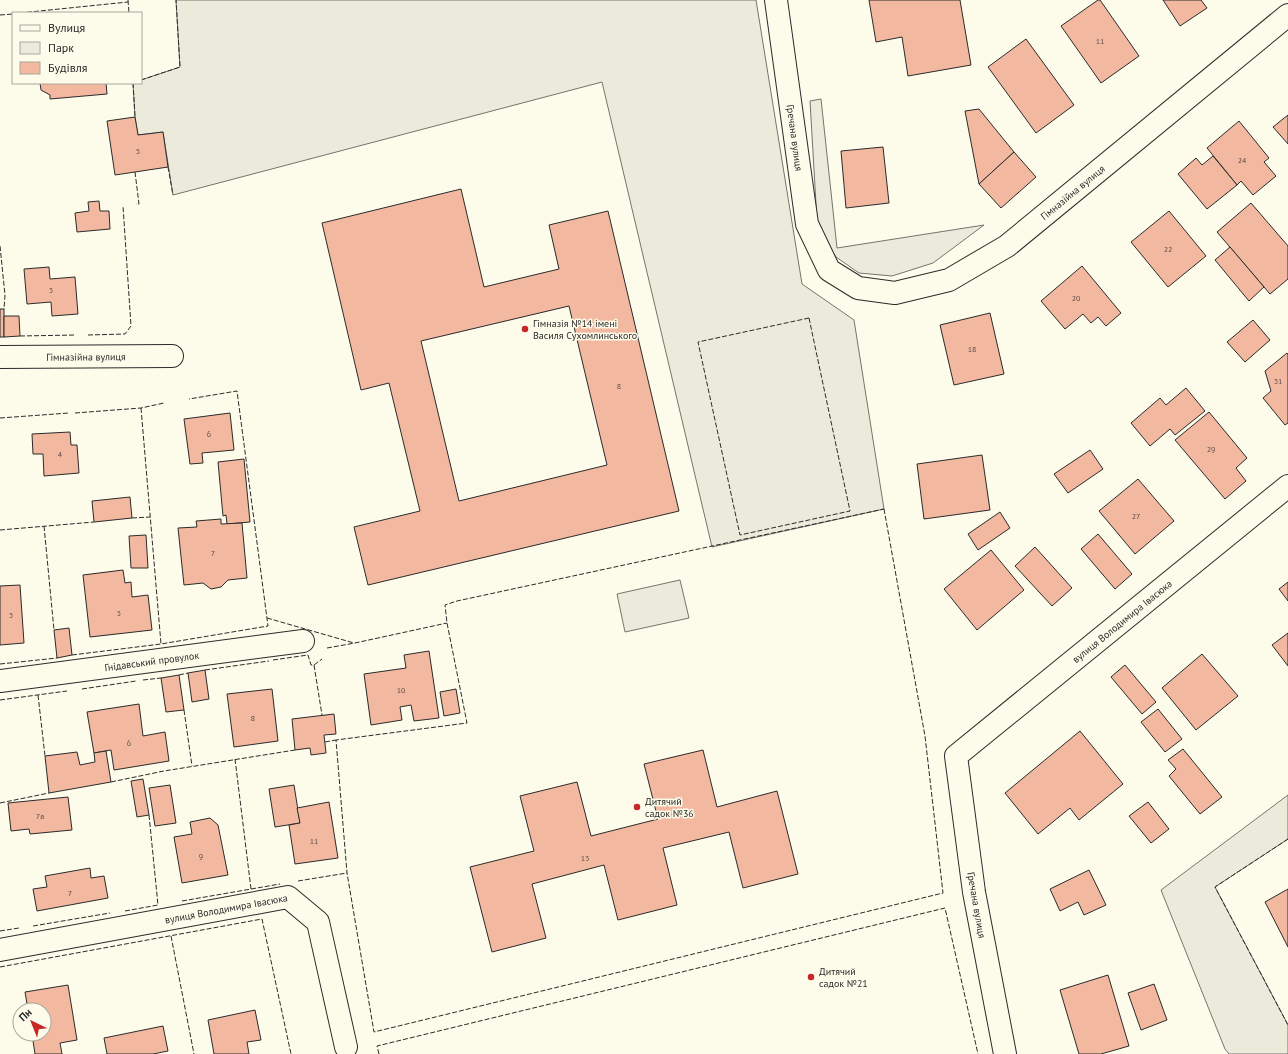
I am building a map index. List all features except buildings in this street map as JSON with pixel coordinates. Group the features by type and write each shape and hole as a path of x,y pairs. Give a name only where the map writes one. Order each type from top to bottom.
{"street":[{"name":"Гречана вулиця","path":"776,0 807,224 829,270"},
{"name":"Гімназійна вулиця","path":"829,270 858,288 894,292 949,280 1007,246 1288,15"},
{"name":"Гімназійна вулиця","path":"0,357 172,356"},
{"name":"вулиця Володимира Івасюка","path":"956,756 1288,486"},
{"name":"Гнідавський провулок","path":"0,681 303,641"},
{"name":"Гречана вулиця","path":"956,756 974,892 1006,1054"},
{"name":"вулиця Володимира Івасюка","path":"0,950 288,897 318,922 346,1047"}],"green space":[{"path":"176,0 756,0 802,284 854,320 884,509 712,547 602,82 173,195 163,132 138,135 135,117 133,84 142,84 142,80 180,67"},
{"path":"821,99 837,248 984,225 933,263 892,276 859,273 836,257 826,242 817,221 810,101"},
{"path":"680,580 689,618 625,632 617,594"},
{"path":"1288,795 1288,839 1215,887 1288,1025 1288,1054 1229,1054 1225,1049 1161,890"}],"fence":[{"path":"128,0 129,12"},
{"path":"142,80 180,67 176,0"},
{"path":"30,12 128,2"},
{"path":"0,15 12,14"},
{"path":"133,84 135,117"},
{"path":"168,167 173,195"},
{"path":"135,172 139,204 136,204"},
{"path":"88,335 125,334 131,326 123,206"},
{"path":"0,246 5,295 4,309"},
{"path":"809,318 850,511 740,535 698,342 809,318"},
{"path":"20,336 76,335"},
{"path":"72,655 161,644 268,626 237,391 189,399"},
{"path":"75,413 141,408 164,403"},
{"path":"141,408 161,644"},
{"path":"0,418 69,413"},
{"path":"884,509 925,736 943,893 374,1032 347,873 336,740 467,723 447,623 445,605 457,601 884,509"},
{"path":"132,518 150,517"},
{"path":"0,530 94,522"},
{"path":"44,526 54,630"},
{"path":"267,618 354,643"},
{"path":"327,648 447,623"},
{"path":"273,660 308,655 311,665 314,665 322,659"},
{"path":"0,664 57,658"},
{"path":"205,670 269,661"},
{"path":"314,665 322,715"},
{"path":"179,675 188,673"},
{"path":"143,680 161,678"},
{"path":"82,689 136,681"},
{"path":"0,700 67,691"},
{"path":"38,695 45,756"},
{"path":"184,710 192,766"},
{"path":"325,742 336,740"},
{"path":"111,782 164,771 295,750"},
{"path":"235,759 251,889"},
{"path":"0,803 49,793"},
{"path":"125,911 158,905 149,815"},
{"path":"1288,839 1215,887 1288,1025"},
{"path":"298,881 347,873"},
{"path":"182,901 280,884"},
{"path":"379,1054 377,1046 945,908 978,1054"},
{"path":"33,926 110,913"},
{"path":"0,967 262,919 291,1054"},
{"path":"0,931 19,928"},
{"path":"171,936 194,1054"}],"place":[{"name":"Гімназія №14 імені Василя Сухомлинського","path":"525,329"},
{"name":"Дитячий садок №36","path":"637,807"},
{"name":"Дитячий садок №21","path":"811,977"}]}
